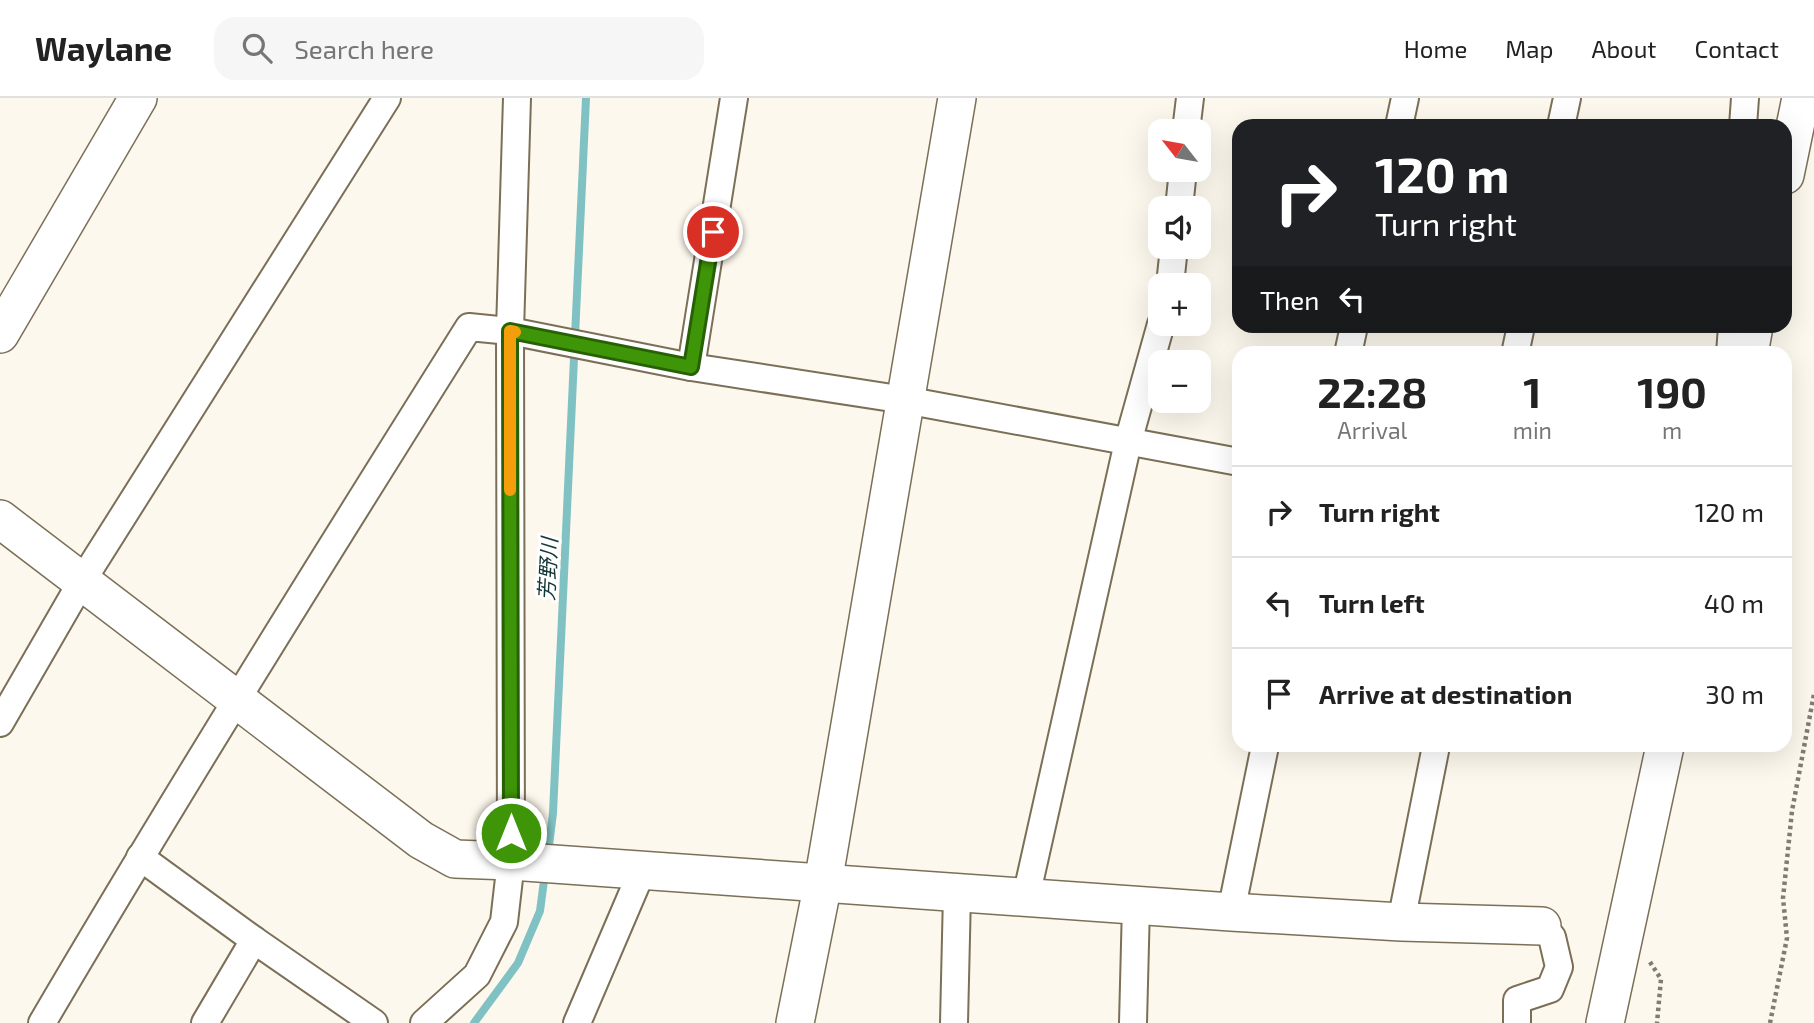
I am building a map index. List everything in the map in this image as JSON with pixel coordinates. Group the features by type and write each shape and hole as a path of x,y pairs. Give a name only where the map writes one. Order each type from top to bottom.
{"street":[{"path":"0,334 138,98"},
{"path":"0,723 82,581 387,98"},
{"path":"424,1023 477,975 505,922 520,861 510,331 517,98"},
{"path":"691,367 734,98"},
{"path":"795,1023 823,883 957,98"},
{"path":"1187,119 1190,98"},
{"path":"1400,119 1405,98"},
{"path":"1562,119 1567,98"},
{"path":"1744,119 1745,98"},
{"path":"1792,141 1801,98"},
{"path":"42,1023 237,698 469,327 510,331 691,367 905,400 1232,461"},
{"path":"1026,897 1128,442 1158,336"},
{"path":"0,519 421,840 455,859 520,861 1231,912 1401,922 1542,926 1552,937 1559,967 1549,989 1517,1000 1517,1023"},
{"path":"1231,912 1264,752"},
{"path":"1401,922 1435,752"},
{"path":"1605,1023 1664,752"},
{"path":"140,857 374,1023"},
{"path":"577,1023 642,871"},
{"path":"954,1023 957,894"},
{"path":"1133,1023 1136,905"},
{"path":"205,1023 254,940"}],"path":[{"path":"1770,1023 1787,938 1783,898 1792,811 1814,694"}],"waterway":[{"name":"芳野川","path":"548,853 553,813 586,98"},
{"name":"芳野川","path":"474,1023 518,963 540,911 545,873"}],"slow traffic":[{"path":"510,490 510,331 515,332"}],"route":[{"path":"511,833 510,331 691,367 713,232"}]}
